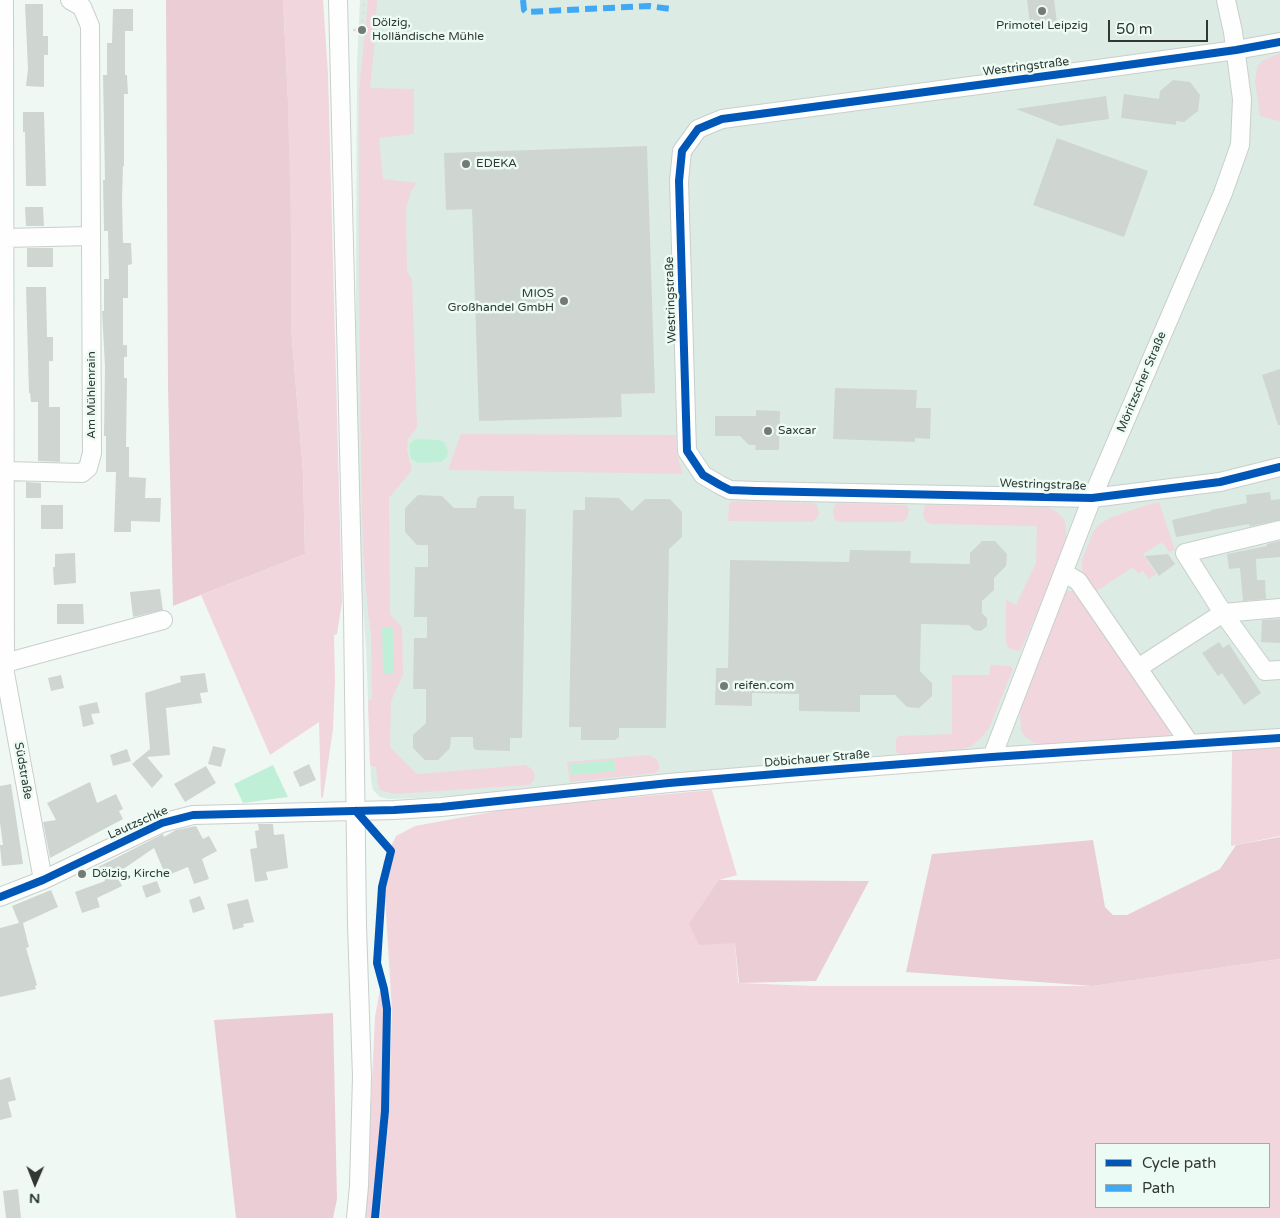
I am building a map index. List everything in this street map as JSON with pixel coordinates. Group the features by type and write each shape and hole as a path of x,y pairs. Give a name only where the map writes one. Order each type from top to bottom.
{"street":[{"name":"Südstraße","path":"4,0 5,472 3,499 3,670 42,880"},
{"name":"Am Mühlenrain","path":"5,472 82,473 88,468 92,453 90,26 82,7 70,0"},
{"path":"338,0 362,1077 360,1177 356,1218"},
{"name":"Möritzscher Straße","path":"992,757 1092,498 1223,193 1240,144 1242,99 1236,50 1226,0"},
{"name":"Westringstraße","path":"1280,42 1236,50 722,119 698,129 682,150 679,181 686,451 703,475 730,490 1092,498 1220,482 1280,467"},
{"path":"5,238 91,236"},
{"path":"1280,530 1185,553 1223,613 1265,671 1280,670"},
{"path":"1064,573 1078,581 1190,744"},
{"path":"1138,668 1223,613 1280,608"},
{"path":"3,670 163,620"},
{"name":"Döbichauer Straße","path":"356,811 441,808 670,783 992,757 1280,738"},
{"name":"Lautzschke","path":"0,897 42,880 162,823 179,818 207,814 356,811"}],"path":[{"path":"339,30 362,30 364,0"}],"shaded area":[{"path":"166,0 283,0 288,101 291,328 303,472 305,554 173,606 168,387"},
{"path":"283,0 323,0 328,73 342,602 337,634 334,635 333,729 323,797 321,798 319,722 270,755 201,595 305,554 303,472 291,328 288,101"},
{"path":"360,0 1280,0 1280,740 715,775 422,798 389,799 380,797 373,790 371,780 366,647 355,494 357,63"},
{"path":"368,0 377,0 370,88 414,89 414,134 379,138 383,179 417,183 411,191 406,209 407,271 412,279 417,427 408,439 407,450 412,470 389,498 390,614 402,627 403,674 391,701 390,747 417,774 525,765 532,769 535,774 534,780 529,785 394,794 380,790 376,767 370,765 368,701 372,699 371,633 363,553 359,276 359,91"},
{"path":"1280,53 1279,121 1260,116 1255,81 1257,68 1262,61"},
{"path":"461,434 676,435 677,454 683,474 448,470"},
{"path":"414,440 444,442 448,451 447,457 441,462 418,463 411,459 409,445"},
{"path":"732,501 814,503 817,505 819,513 812,522 728,521 729,505"},
{"path":"1159,502 1175,550 1169,552 1164,544 1160,543 1143,554 1156,574 1149,579 1143,571 1138,574 1133,567 1095,592 1082,570 1082,560 1093,532 1109,518"},
{"path":"837,503 906,505 909,509 905,521 900,522 839,522 835,520 833,514"},
{"path":"925,505 1047,507 1054,510 1064,519 1066,538 1064,550 1021,649 1018,651 1008,647 1006,642 1006,600 1016,605 1036,563 1037,526 931,524 925,521 923,515"},
{"path":"1066,591 1079,593 1172,732 1168,736 1045,745 1033,742 1025,737 1021,730 1020,710"},
{"path":"393,627 394,674 383,674 382,628"},
{"path":"990,665 1010,666 1013,669 989,728 982,737 970,747 959,750 903,755 896,752 896,739 898,736 952,734 952,675 990,675"},
{"path":"1280,747 1280,836 1231,846 1232,750"},
{"path":"649,755 656,759 659,769 656,773 570,782 567,762","holes":["614,760 615,771 571,775 570,764"]},
{"path":"614,760 615,771 571,775 570,764"},
{"path":"273,765 288,797 243,803 234,784"},
{"path":"712,790 737,875 719,880 735,943 738,983 813,986 1093,986 1280,959 1280,1218 380,1218 389,1111 392,1012 383,863 396,836 415,826 513,808"},
{"path":"1280,837 1280,959 1093,986 906,972 932,854 1093,840 1105,907 1113,915 1127,915 1220,869 1236,845"},
{"path":"719,880 869,881 816,981 739,983 735,943 699,945 689,924"},
{"path":"380,989 384,1010 381,1111 375,1206 373,1218 363,1218 369,1148 375,1017"},
{"path":"333,1013 337,1199 333,1218 236,1218 214,1020"}],"building":[{"name":"Primotel Leipzig","path":"1027,0 1054,0 1057,22 1030,25"},
{"path":"25,4 43,4 43,36 48,36 48,55 44,55 44,87 26,86 28,69"},
{"path":"113,9 133,9 133,31 125,31 125,75 127,75 128,94 124,94 122,200 123,243 131,243 132,264 128,265 128,298 123,298 123,345 127,345 127,357 124,357 124,378 127,378 126,447 129,447 129,477 146,478 145,498 161,498 160,522 131,521 131,532 114,532 116,472 106,472 106,436 104,436 105,367 102,311 104,311 104,279 109,279 108,231 104,231 103,75 107,75 107,43 112,43"},
{"path":"1173,80 1190,82 1200,95 1198,111 1184,122 1176,121 1176,125 1121,118 1124,94 1159,99 1160,91"},
{"path":"1106,96 1109,119 1060,126 1016,109"},
{"path":"23,112 44,112 46,186 26,186"},
{"path":"1057,138 1148,171 1124,237 1033,205"},
{"name":"MIOS Großhandel GmbH","path":"647,146 655,393 621,394 622,417 479,421 472,209 446,210 444,153"},
{"path":"25,207 43,207 44,226 26,226"},
{"path":"27,248 53,248 53,267 27,267"},
{"path":"26,287 46,287 47,337 53,337 53,361 49,361 49,407 60,407 60,462 38,461 38,402 31,402 29,393"},
{"path":"1280,369 1280,425 1278,425 1262,375"},
{"path":"835,388 917,390 916,408 931,408 930,439 915,438 915,442 833,439"},
{"path":"756,410 780,411 779,450 755,450 756,445 749,445 740,436 715,436 715,416 756,416"},
{"path":"26,482 41,483 41,498 26,498"},
{"path":"1270,492 1271,500 1280,499 1280,520 1176,537 1172,520 1247,503 1246,495"},
{"path":"418,495 442,496 454,508 476,508 477,499 480,496 514,496 514,509 526,509 522,738 510,738 510,751 476,750 473,747 473,737 451,737 450,748 438,760 425,760 413,748 413,735 426,723 426,689 413,689 414,638 427,638 427,617 414,617 415,567 428,567 428,545 417,545 405,532 405,508"},
{"path":"585,497 619,498 632,511 645,499 670,499 682,512 682,537 669,549 666,728 619,728 619,737 615,740 581,740 581,727 569,727 573,510 585,510"},
{"path":"41,505 63,505 63,529 41,529"},
{"path":"982,541 995,541 1007,554 1006,566 994,578 994,590 982,601 982,613 987,618 987,626 981,631 974,630 969,625 921,624 920,671 932,683 932,696 919,708 907,707 895,695 860,695 860,712 799,711 799,694 752,693 752,706 715,705 716,668 728,668 730,560 849,562 850,550 911,551 910,563 970,564 970,553"},
{"path":"1280,541 1280,557 1256,559 1257,580 1265,580 1266,599 1243,601 1240,568 1229,569 1227,554 1267,546 1267,544"},
{"path":"75,553 76,583 54,585 53,567 55,567 55,554"},
{"path":"1168,554 1175,564 1159,576 1145,556"},
{"path":"160,589 163,610 133,617 130,592"},
{"path":"57,604 83,604 84,624 57,624"},
{"path":"1280,619 1280,643 1261,642 1262,620"},
{"path":"1219,642 1223,648 1229,644 1261,693 1244,705 1222,673 1218,676 1202,653"},
{"path":"205,673 208,692 200,693 202,703 166,708 170,755 147,757 163,776 152,788 132,764 150,749 145,693 181,682 180,676"},
{"path":"61,675 64,688 51,691 48,678"},
{"path":"97,702 100,713 91,714 94,724 83,727 79,706"},
{"path":"213,746 226,749 221,767 208,764"},
{"path":"127,749 131,761 113,766 110,755"},
{"path":"309,764 316,780 300,787 293,772"},
{"path":"206,766 216,783 185,802 174,784"},
{"path":"90,782 97,803 116,794 123,809 119,811 123,819 50,858 43,822 56,820 47,803"},
{"path":"11,784 23,864 2,866 0,845 3,845 0,823 0,786"},
{"path":"258,824 273,824 274,835 284,834 288,868 266,872 268,880 255,882 250,849 257,848 255,831 259,830"},
{"path":"196,826 203,839 209,836 217,851 202,859 209,879 194,884 188,867 166,876 154,848 116,874 122,886 97,898 100,907 82,913 75,892 105,881 98,867 163,834 164,837 176,830"},
{"path":"157,881 161,892 146,898 142,886"},
{"path":"51,890 58,907 23,923 29,947 26,948 37,985 35,986 36,989 0,997 0,928 19,923 12,906"},
{"path":"200,896 205,909 193,913 189,900"},
{"path":"248,899 254,922 243,924 244,927 233,930 227,904"},
{"path":"10,1077 16,1100 8,1102 12,1117 0,1120 0,1080"},
{"path":"18,1189 21,1218 6,1218 3,1191"}],"marked path":[{"path":"523,0 526,12 649,6 670,9"}],"cycle path":[{"path":"1280,42 1236,50 722,119 698,129 682,151 679,181 687,451 703,475 730,490 1092,498 1220,482 1280,467"},
{"path":"0,897 43,880 162,823 193,815 441,807 669,783 788,773 1280,738"},
{"path":"356,811 391,851 382,887 377,963 387,1009 385,1111 375,1218"}],"place":[{"name":"Primotel Leipzig","path":"1042,11"},
{"name":"Dölzig, Holländische Mühle","path":"362,30"},
{"name":"EDEKA","path":"466,164"},
{"name":"MIOS Großhandel GmbH","path":"564,301"},
{"name":"Saxcar","path":"768,431"},
{"name":"reifen.com","path":"724,686"},
{"name":"Dölzig, Kirche","path":"82,874"}]}
